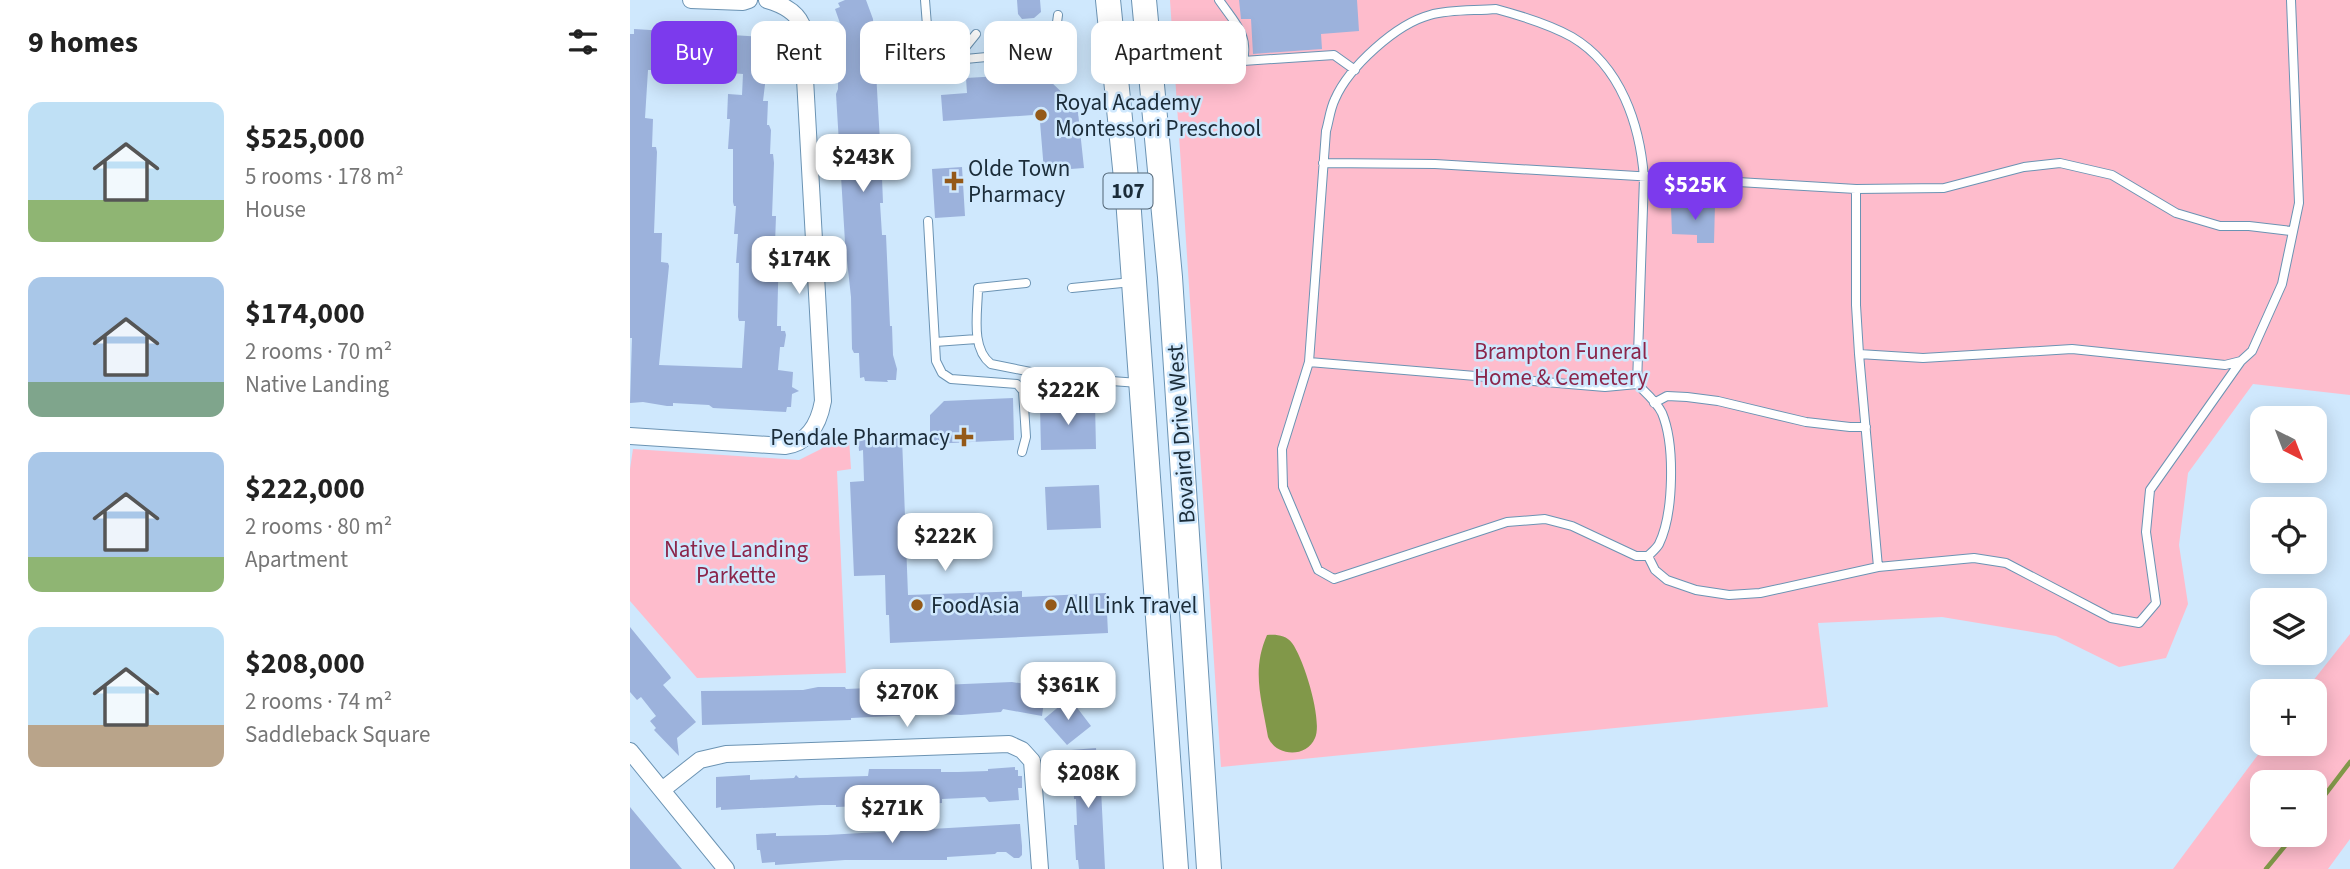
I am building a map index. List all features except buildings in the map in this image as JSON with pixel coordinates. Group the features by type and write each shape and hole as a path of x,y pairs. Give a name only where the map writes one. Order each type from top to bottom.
{"main road":[{"name":"Bovaird Drive West","path":"1108,0 1135,281 1176,869"},
{"name":"Bovaird Drive West","path":"1144,0 1170,277 1209,869"},
{"path":"1135,281 1170,277"}],"street":[{"path":"691,0 749,0"},
{"path":"630,436 785,446 802,440 821,417 823,401 802,25 794,13 767,0"},
{"path":"662,790 700,761 726,754 1009,744 1022,750 1032,761 1040,869"},
{"path":"630,751 726,869"}],"lane":[{"path":"925,0 927,21"},
{"path":"1219,0 1241,33 1245,45 1243,61 1334,55 1354,70"},
{"path":"1648,556 1655,570 1667,580 1696,590 1729,595 1760,593 1878,566 1974,558 2006,563 2111,618 2139,623 2156,603 2146,533 2150,490 2241,361 2252,351 2282,284 2298,202 2291,0"},
{"path":"1496,4 1574,39 1595,56 1626,99 1636,124 1644,178 1637,384 1661,410 1669,435 1671,459 1670,492 1658,545 1648,556 1636,556 1572,526 1545,519 1507,522 1334,579 1318,570 1283,487 1282,449 1309,362 1326,131 1335,99 1354,70 1386,38 1407,24 1431,15 1496,4"},
{"path":"970,59 1049,51 1054,45 1058,15"},
{"path":"970,41 976,34"},
{"path":"1323,163 1436,164 1856,189 1944,188 2024,167 2060,163 2112,175 2176,213 2220,226 2291,231"},
{"path":"1856,189 1856,305 1878,566"},
{"path":"928,221 936,361 942,373 951,379 1017,384 1023,391 1026,437 1022,452"},
{"path":"1072,288 1135,281"},
{"path":"1026,283 978,288 978,339 983,358 991,364 1056,377 1142,383"},
{"path":"935,342 978,339"},
{"path":"1859,354 1923,359 2072,349 2225,365 2241,361"},
{"path":"1309,362 1605,387 1637,384"},
{"path":"1654,403 1667,396 1687,397 1718,401 1806,422 1866,427"}],"green space":[{"name":"Brampton Funeral Home & Cemetery","path":"1170,0 2350,0 2350,395 2253,384 2188,473 2179,545 2188,604 2166,658 2119,667 2056,636 1942,617 1818,623 1828,707 1221,767 1176,84 1246,84 1246,21 1171,21"},
{"name":"Native Landing Parkette","path":"833,438 849,439 851,469 837,471 846,673 697,678 630,601 630,469 633,449 799,460 821,449"},
{"path":"2350,634 2350,839 2328,869 2173,869 2257,756 2327,756 2327,679 2314,679"}],"shaded area":[{"path":"1267,635 1281,636 1292,643 1302,662 1311,690 1317,730 1311,745 1298,752 1291,753 1277,748 1268,737 1259,673 1262,648"}],"waterway":[{"path":"2327,792 2350,762"},
{"path":"2266,869 2284,847"}],"place":[{"name":"Royal Academy Montessori Preschool","path":"1041,115"},
{"name":"Olde Town Pharmacy","path":"954,181"},
{"name":"Pendale Pharmacy","path":"964,437"},
{"name":"FoodAsia","path":"917,605"},
{"name":"All Link Travel","path":"1051,605"}]}
